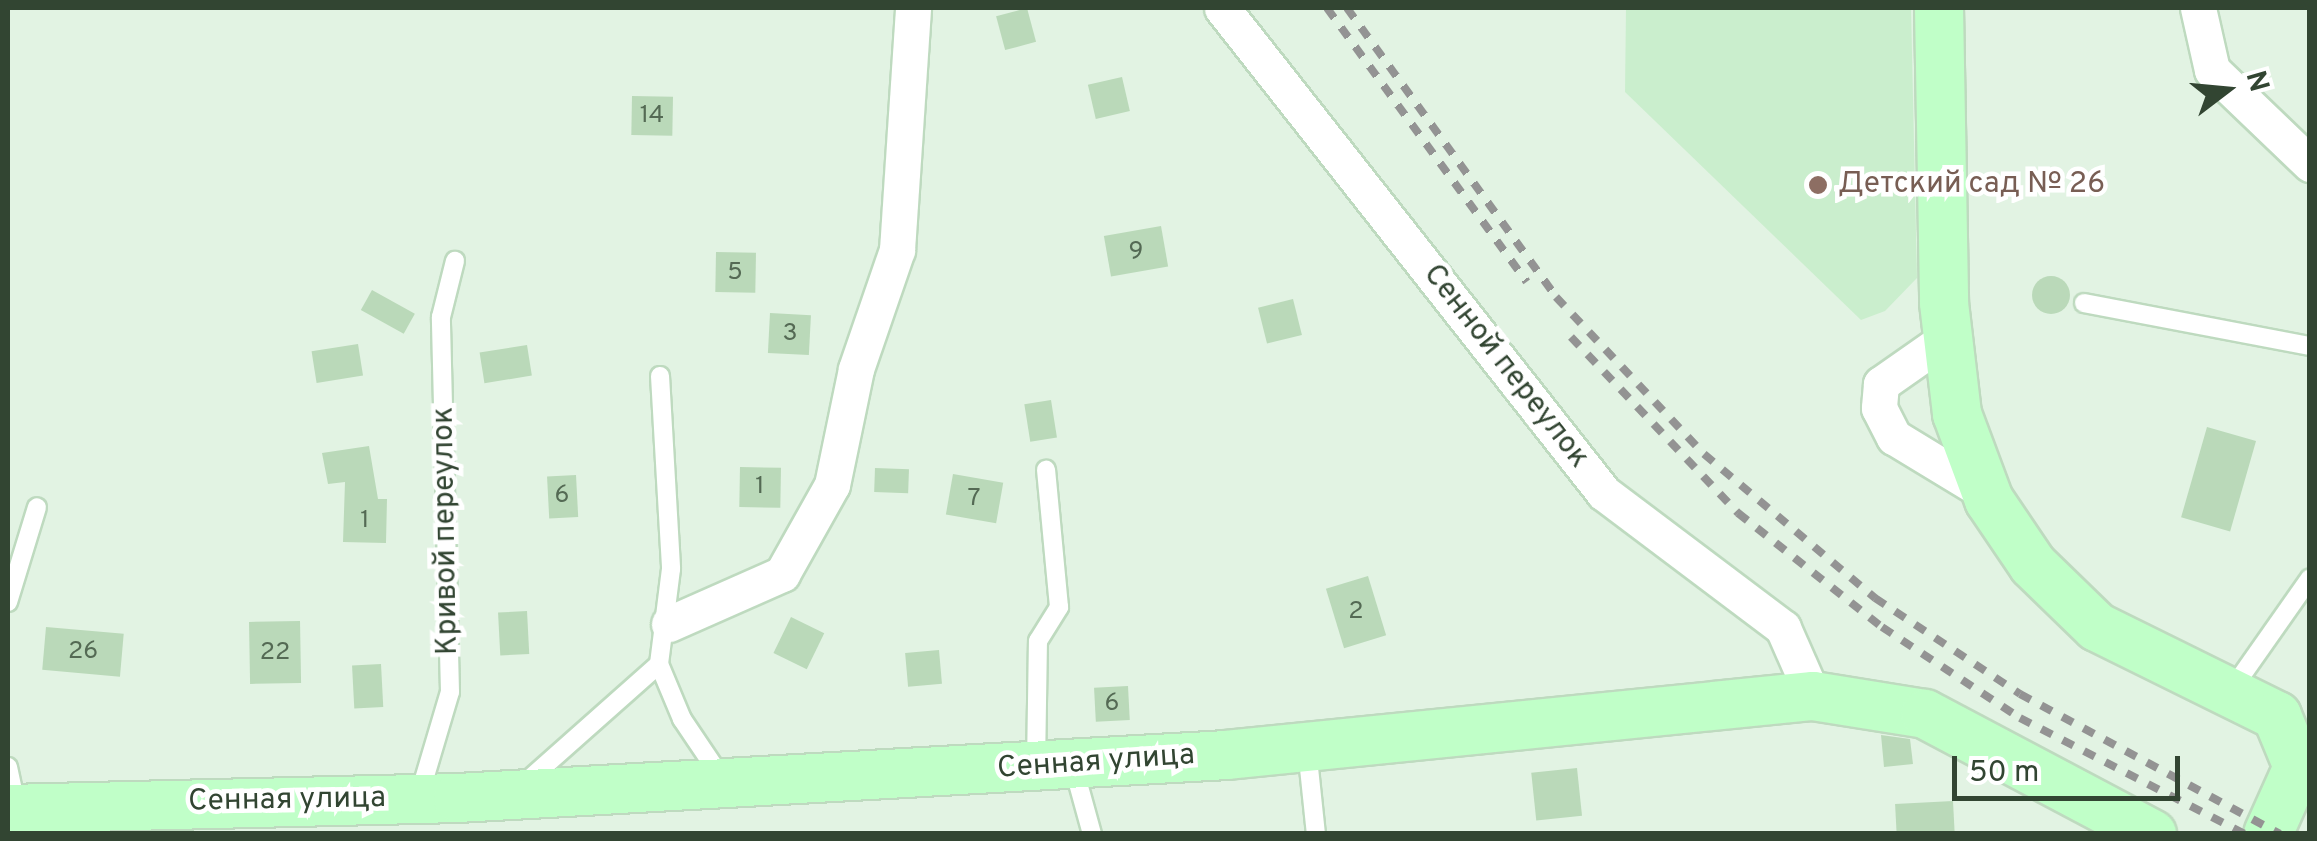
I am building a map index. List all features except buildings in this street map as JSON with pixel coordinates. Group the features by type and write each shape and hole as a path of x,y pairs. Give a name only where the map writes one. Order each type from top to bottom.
{"main road":[{"path":"1939,8 1948,338 1957,414 1986,493 2032,565 2096,628 2230,692 2260,702 2304,730 2298,766 2268,834"},
{"name":"Сенная улица","path":"10,794 509,796 1054,766 1307,746 1814,696 1925,714 2152,834"}],"street":[{"path":"669,624 782,574 832,484 897,250 912,8"},
{"name":"Сенной переулок","path":"1222,8 1604,492 1782,628 1814,696"},
{"path":"2198,8 2212,70 2310,164"},
{"path":"1948,338 1881,384 1879,408 1894,436 1986,493"}],"lane":[{"name":"Кривой переулок","path":"418,798 450,692 441,318 455,262"},
{"path":"2084,303 2310,346"},
{"path":"509,796 659,664 669,624 660,376"},
{"path":"1046,470 1059,607 1038,640 1054,766 1092,834"},
{"path":"8,602 37,507"},
{"path":"2230,692 2310,578"},
{"path":"659,664 682,719 726,784"},
{"path":"1307,746 1316,834"}],"shaded area":[{"name":"Детский сад № 26","path":"1626,8 1911,8 1917,278 1885,311 1861,320 1625,92"}],"railway":[{"path":"1327,8 1527,282"},
{"path":"1347,8 1556,297 1704,454 1875,598 2020,694 2280,834"},
{"path":"1571,337 1738,513 1882,627 2020,718 2245,834"}],"place":[{"name":"Детский сад № 26","path":"1818,185"}]}
